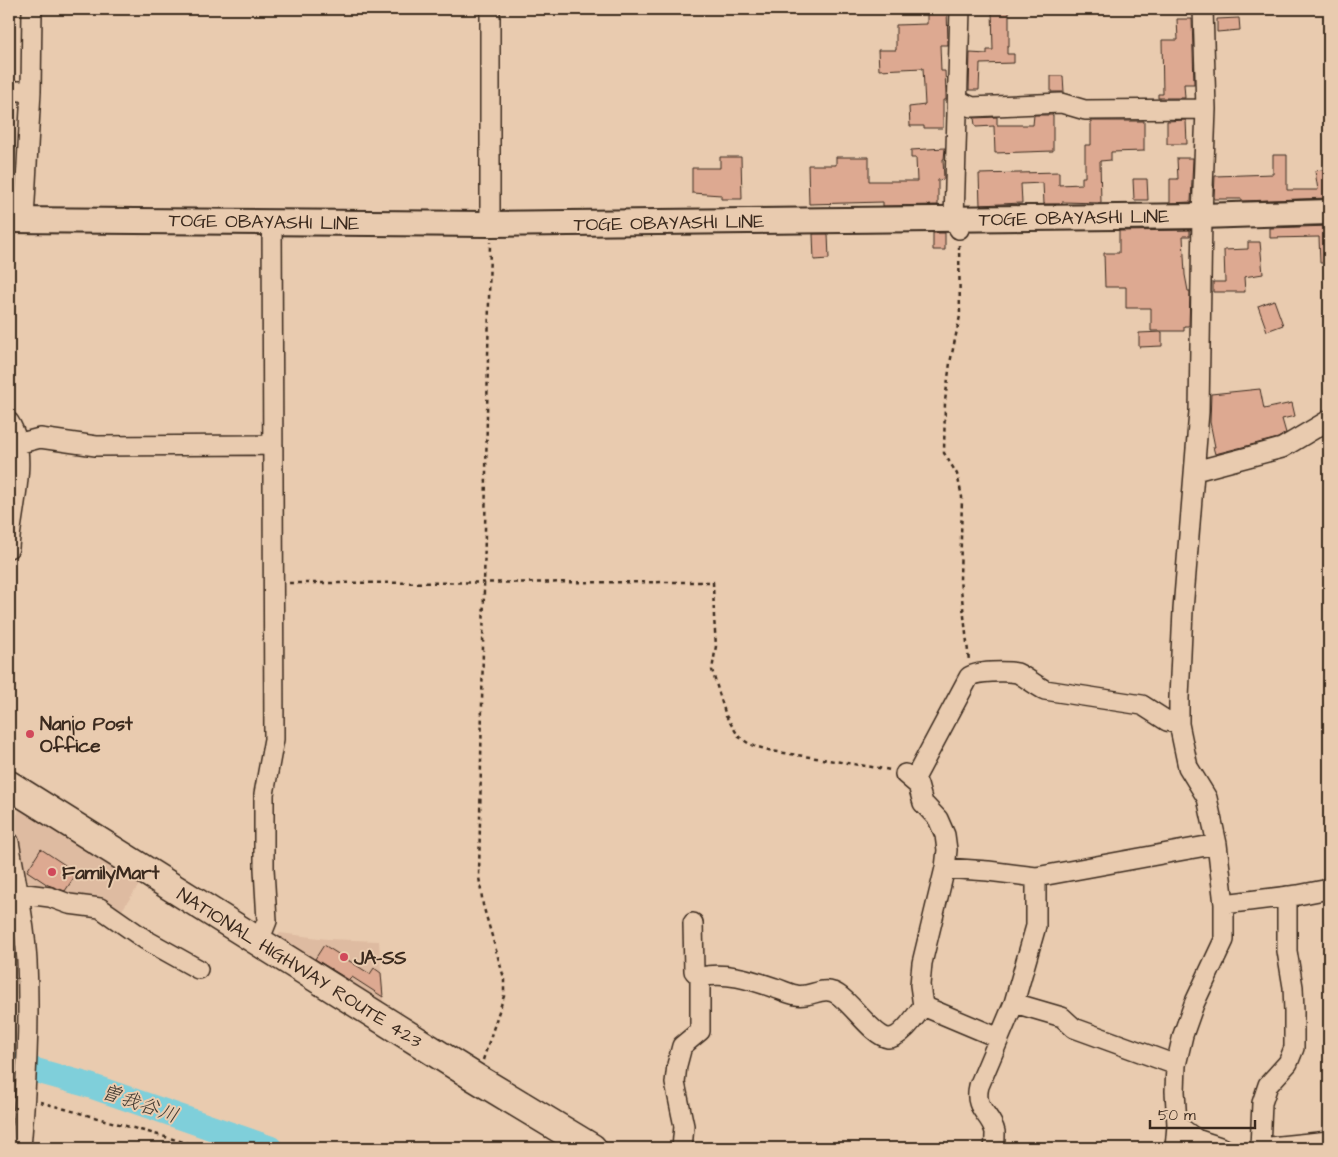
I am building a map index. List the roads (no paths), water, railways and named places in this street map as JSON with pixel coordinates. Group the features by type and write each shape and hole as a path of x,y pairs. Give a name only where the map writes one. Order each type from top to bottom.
{"highway":[{"name":"NATIONAL HIGHWAY ROUTE 423","path":"9,785 476,1078 592,1148"}],"main road":[{"name":"TOGE OBAYASHI LINE","path":"16,219 490,224 957,224 1329,212"}],"street":[{"path":"16,219 30,91 32,9"},
{"path":"490,9 490,224"},
{"path":"957,224 960,9"},
{"path":"1175,1148 1177,1125 1176,1065 1183,1035 1194,1004 1224,940 1224,904 1216,844 1207,798 1188,766 1179,724 1183,610 1198,412 1206,109 1204,9"},
{"path":"9,91 30,91"},
{"path":"958,100 972,107 1061,103 1085,110 1206,109"},
{"path":"259,941 267,921 264,869 264,794 274,739 272,221"},
{"path":"1195,471 1282,448 1329,420"},
{"path":"9,422 15,433 20,457 9,548"},
{"path":"17,444 40,438 96,446 273,444"},
{"path":"700,977 716,974 736,976 796,995 808,996 822,990 834,992 871,1027 886,1038 893,1038 907,1028 924,1006 920,984 922,963 945,868 947,850 945,836 938,819 923,803 918,785 909,777 969,677 978,672 1019,673 1032,684 1045,690 1142,705 1167,721 1179,724"},
{"path":"9,842 27,961 27,1039 21,1148"},
{"path":"945,868 1036,877 1216,844"},
{"path":"994,1148 995,1132 976,1096 1014,1003 1036,926 1036,877"},
{"path":"1224,904 1329,889"},
{"path":"18,893 50,896 69,904 100,908 146,940 198,968"},
{"path":"1287,896 1288,951 1293,987 1294,1048 1288,1062 1268,1085 1262,1103 1260,1148 1329,1141"},
{"path":"682,1148 684,1126 675,1083 677,1065 682,1046 700,1031 700,977 694,971 693,923"},
{"path":"1014,1003 1062,1017 1074,1028 1176,1065"},
{"path":"924,1006 999,1038"},
{"path":"1177,1125 1196,1139 1223,1148"}],"waterway":[{"name":"曽我谷川","path":"9,1063 88,1085 270,1148"}],"place":[{"name":"Nanjo Post Office","path":"30,734"},
{"name":"FamilyMart","path":"52,872"},
{"name":"JA-SS","path":"344,957"}]}
